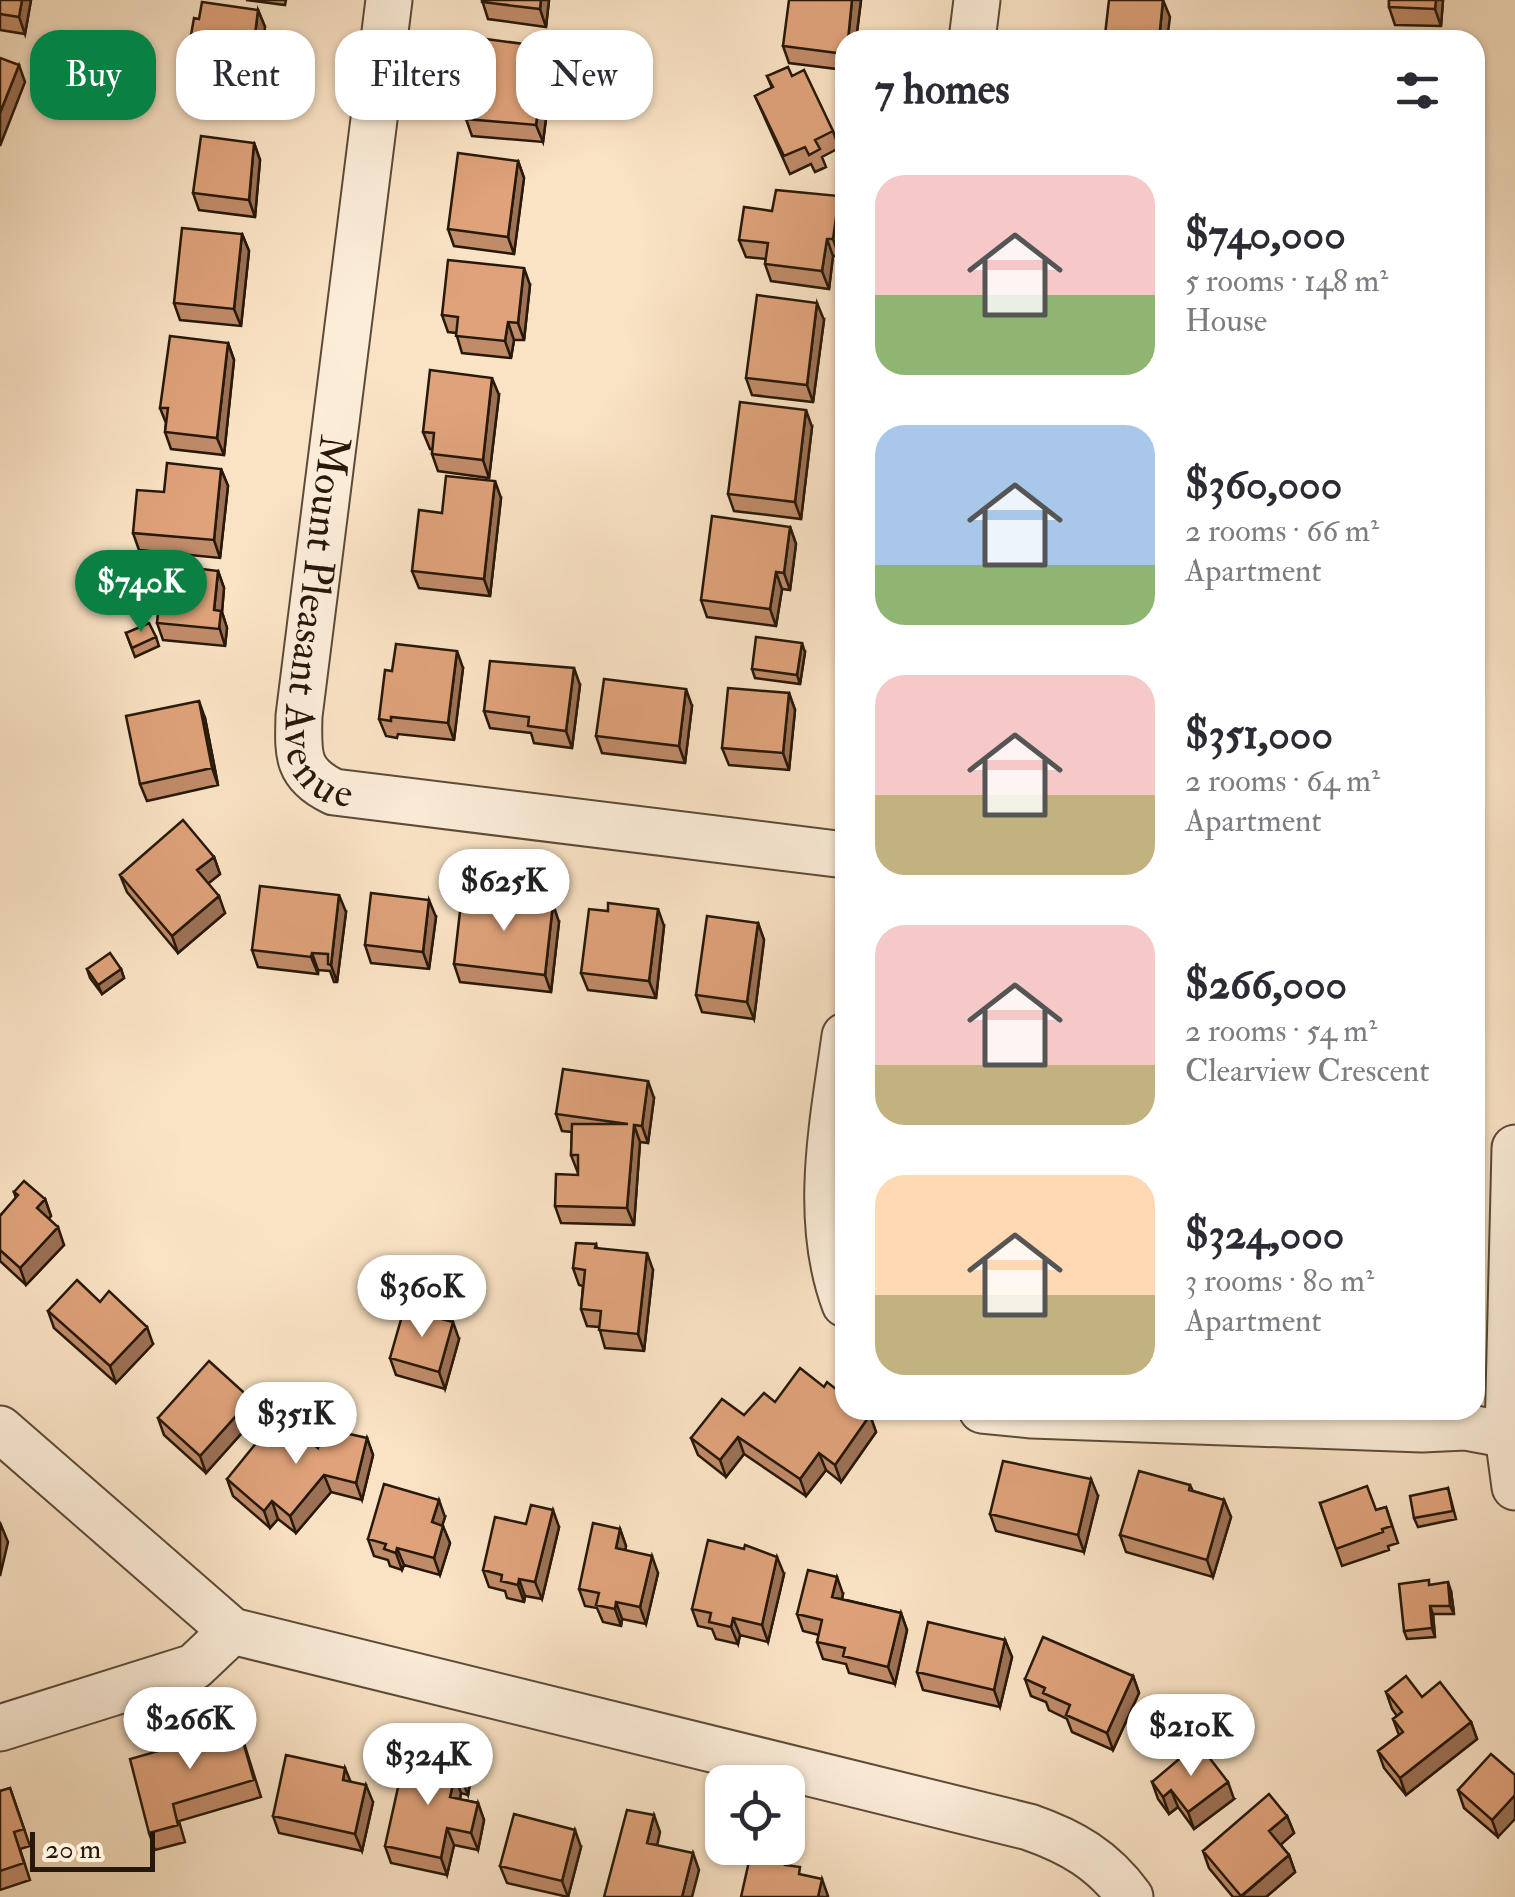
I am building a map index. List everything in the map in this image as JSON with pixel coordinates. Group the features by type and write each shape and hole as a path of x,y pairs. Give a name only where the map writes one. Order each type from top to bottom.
{"street":[{"name":"Mount Pleasant Avenue","path":"389,0 299,716 302,767 316,783 334,792 835,854"},
{"path":"974,30 978,0"},
{"path":"835,1108 828,1158 835,1265"},
{"path":"1515,1148 1508,1435 1515,1487"},
{"path":"1162,1420 1422,1430 1464,1427 1508,1435"},
{"path":"0,1428 232,1632 1029,1827 1086,1851 1115,1876 1130,1897"},
{"path":"0,1728 194,1667 232,1632"}],"building":[{"path":"0,0 22,0 19,17 0,14"},
{"path":"482,0 541,0 540,9"},
{"path":"789,0 852,0 849,30 835,30 835,53 783,46"},
{"path":"1109,0 1163,0 1160,30 1106,30"},
{"path":"1389,0 1436,0 1435,9 1389,7"},
{"path":"202,2 258,10 256,30 192,30 194,18 199,19"},
{"path":"496,40 516,43 516,120 537,120 536,125 478,120 496,120"},
{"path":"0,58 19,65 0,113"},
{"path":"788,67 792,76 804,70 833,131 815,140 820,149 809,155 805,147 784,156 755,96 773,87 767,76"},
{"path":"201,136 254,143 249,200 193,193"},
{"path":"458,153 518,161 508,237 448,229"},
{"path":"776,190 835,196 833,239 827,239 822,271 765,264 768,243 739,240 744,207 772,211"},
{"path":"182,228 242,234 234,309 174,303"},
{"path":"448,260 524,268 518,323 508,322 505,341 456,336 458,317 442,315"},
{"path":"757,295 817,303 807,385 746,378"},
{"path":"170,336 228,343 217,438 165,432 168,408 160,408"},
{"path":"430,370 492,378 483,460 432,454 434,433 423,432"},
{"path":"740,402 806,410 795,502 728,494"},
{"path":"167,463 221,469 214,540 133,533 137,490 164,492"},
{"path":"446,476 495,481 484,579 412,571 419,510 442,513"},
{"path":"712,516 790,527 784,573 776,572 770,609 701,600"},
{"path":"163,564 218,571 214,610 221,611 219,629 157,623"},
{"path":"149,623 156,637 132,648 126,633"},
{"path":"756,637 802,643 797,675 752,669"},
{"path":"396,644 457,651 448,723 379,719 385,670 392,671"},
{"path":"490,661 574,668 566,731 528,726 529,717 484,711"},
{"path":"604,679 686,689 679,746 596,736"},
{"path":"728,688 789,693 783,753 722,748"},
{"path":"199,701 212,768 140,784 126,716"},
{"path":"183,820 214,857 197,870 219,896 172,936 120,875"},
{"path":"260,886 339,895 331,965 328,954 312,953 311,957 252,950"},
{"path":"371,893 429,900 423,952 365,945"},
{"path":"462,894 553,904 545,975 454,964"},
{"path":"608,903 658,909 649,981 581,973 589,909 608,911"},
{"path":"707,916 758,923 747,1002 696,995"},
{"path":"110,953 121,969 98,985 87,969"},
{"path":"563,1069 648,1081 642,1126 634,1125 627,1208 555,1206 556,1174 578,1175 578,1155 571,1155 572,1124 628,1124 556,1114"},
{"path":"24,1181 45,1199 37,1208 58,1227 20,1268 0,1250 0,1216"},
{"path":"576,1243 647,1253 638,1334 599,1330 601,1311 581,1309 585,1270 573,1268"},
{"path":"77,1280 100,1302 109,1291 147,1327 110,1366 48,1311"},
{"path":"404,1309 453,1322 439,1372 390,1358"},
{"path":"209,1361 251,1399 200,1456 158,1418"},
{"path":"800,1368 824,1387 827,1382 835,1388 835,1420 866,1420 835,1465 819,1453 800,1479 738,1437 720,1460 691,1438 722,1399 744,1415 764,1393 775,1402"},
{"path":"270,1426 301,1449 309,1441 318,1448 323,1428 367,1438 356,1483 324,1475 290,1516 272,1501 264,1511 227,1479"},
{"path":"1003,1461 1091,1479 1078,1535 990,1514"},
{"path":"1139,1471 1190,1485 1189,1490 1224,1500 1207,1560 1120,1535"},
{"path":"384,1484 439,1500 432,1522 443,1526 434,1558 397,1548 396,1553 384,1549 386,1544 368,1539"},
{"path":"1367,1486 1376,1510 1386,1507 1392,1526 1336,1549 1320,1503"},
{"path":"1448,1488 1453,1511 1414,1518 1410,1496"},
{"path":"531,1505 553,1510 535,1582 519,1579 518,1585 501,1581 502,1575 483,1570 495,1517 526,1524"},
{"path":"593,1523 620,1529 616,1548 652,1556 640,1607 616,1602 615,1609 596,1605 599,1593 579,1589"},
{"path":"708,1540 744,1549 745,1545 777,1557 762,1625 733,1618 731,1627 709,1622 711,1613 692,1609"},
{"path":"808,1570 837,1577 832,1597 901,1613 888,1667 843,1656 845,1648 817,1642 822,1620 797,1614"},
{"path":"1429,1580 1429,1585 1448,1582 1450,1606 1430,1606 1432,1628 1404,1631 1399,1584"},
{"path":"928,1622 1005,1640 994,1690 917,1672"},
{"path":"1043,1637 1133,1676 1107,1733 1066,1715 1070,1705 1043,1693 1045,1688 1025,1679"},
{"path":"1406,1676 1422,1697 1440,1682 1471,1722 1400,1778 1378,1751 1403,1732 1393,1719 1402,1712 1386,1692"},
{"path":"237,1721 254,1780 173,1804 178,1825 149,1833 130,1759 176,1746 173,1739"},
{"path":"1198,1743 1228,1782 1188,1812 1171,1790 1163,1797 1152,1782"},
{"path":"1491,1754 1515,1775 1515,1795 1492,1820 1458,1790"},
{"path":"286,1755 345,1768 343,1780 366,1785 355,1834 273,1816"},
{"path":"405,1756 464,1766 461,1778 455,1776 450,1797 478,1803 471,1833 447,1828 441,1858 385,1846"},
{"path":"10,1788 24,1829 14,1832 24,1863 0,1871 0,1791"},
{"path":"1269,1794 1287,1816 1269,1831 1289,1855 1241,1896 1203,1851"},
{"path":"627,1810 654,1815 647,1843 693,1853 682,1897 604,1897"},
{"path":"514,1814 575,1830 562,1881 500,1866"},
{"path":"748,1865 800,1867 799,1874 822,1879 818,1897 741,1897"}]}
